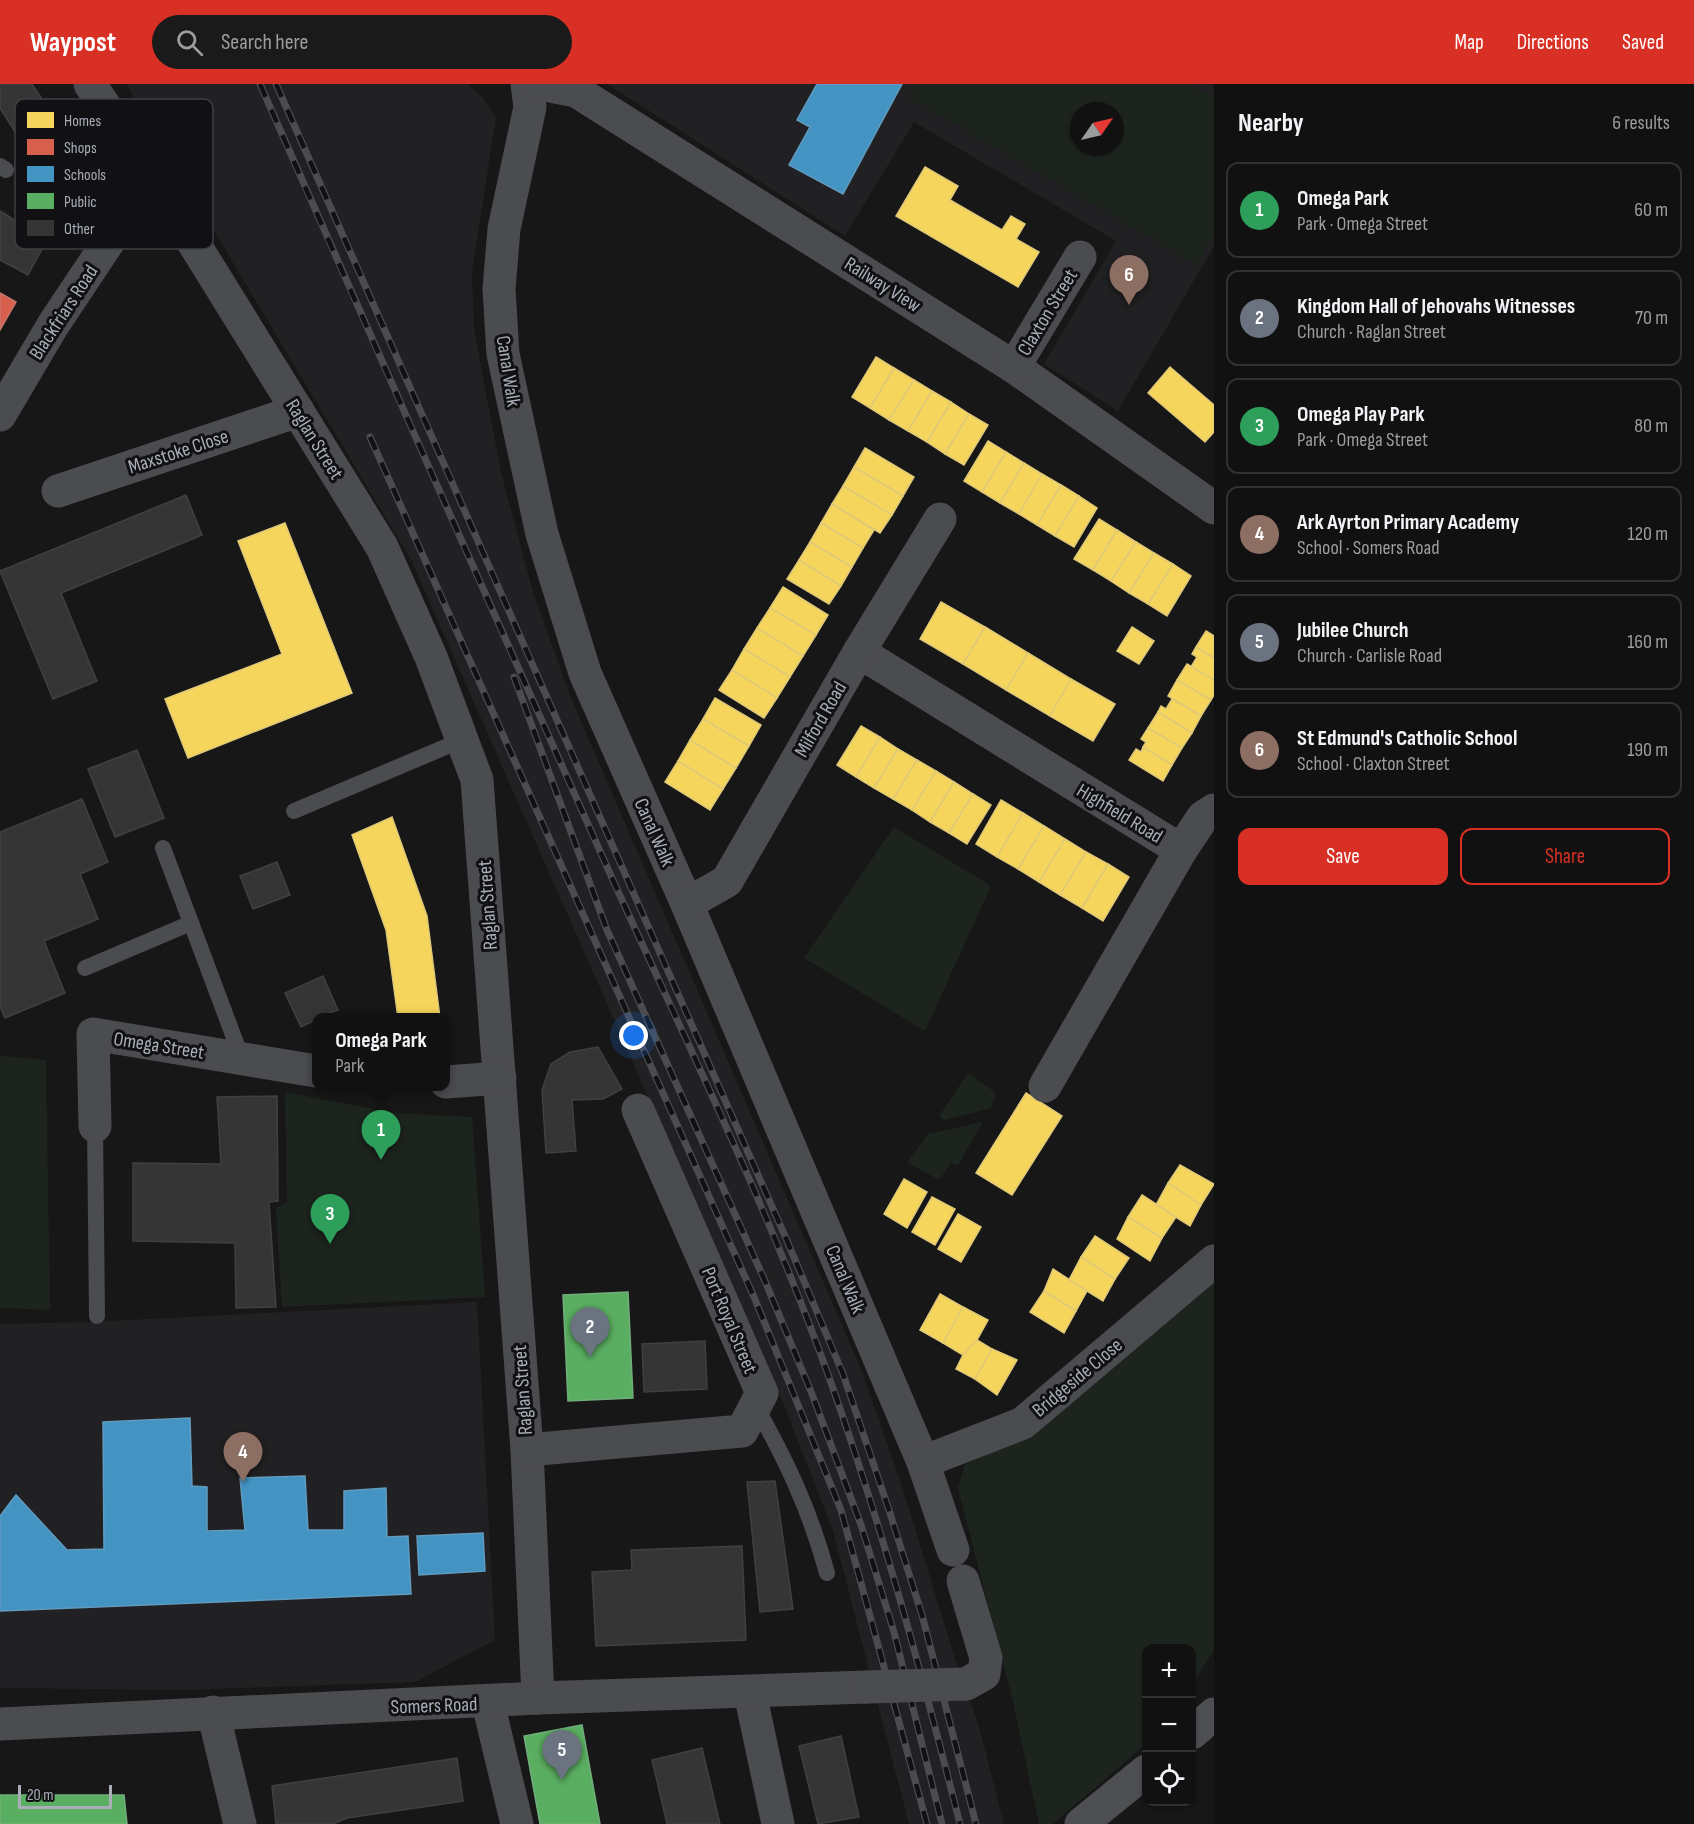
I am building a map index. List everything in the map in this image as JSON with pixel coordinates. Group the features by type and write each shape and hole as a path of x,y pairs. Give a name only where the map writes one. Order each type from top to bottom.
{"main road":[{"path":"1196,1729 1214,1714"},
{"path":"1081,1824 1142,1774"}],"street":[{"name":"Raglan Street","path":"90,84 100,99"},
{"name":"Canal Walk","path":"526,84 530,107 504,229 499,289 503,354 542,534 585,673 687,904 923,1462 953,1550"},
{"name":"Railway View","path":"540,84 576,91 1014,367 1214,508"},
{"name":"Blackfriars Road","path":"0,415 53,325 104,249"},
{"name":"Raglan Street","path":"197,249 382,547 431,657 477,780 527,1450 538,1698"},
{"name":"Claxton Street","path":"1014,367 1080,257"},
{"name":"Maxstoke Close","path":"58,491 298,411"},
{"name":"Milford Road","path":"687,904 727,881 859,652 940,519"},
{"name":"Highfield Road","path":"859,652 1181,850 1045,1086"},
{"path":"1181,850 1203,817 1214,810"},
{"name":"Omega Street","path":"94,1126 93,1034 312,1070"},
{"path":"450,1082 500,1078"},
{"name":"Port Royal Street","path":"527,1450 742,1431 762,1393 638,1110"},
{"name":"Bridgeside Close","path":"923,1462 1023,1423 1214,1261"},
{"name":"Somers Road","path":"0,1724 213,1712 488,1703 538,1698 750,1693 966,1684 984,1674 986,1658 963,1581"},
{"path":"750,1693 778,1824"},
{"path":"488,1703 517,1824"},
{"path":"213,1712 240,1824"}],"lane":[{"path":"294,811 462,740"},
{"path":"163,848 242,1059"},
{"path":"85,968 191,923"},
{"path":"94,1126 97,1316"},
{"path":"755,1405 783,1453 806,1502 827,1573"}],"shaded area":[{"path":"126,84 468,84 483,98 496,117 472,272 474,329 501,472 533,592 571,698 861,1369 902,1486 956,1662 978,1723 1004,1824 909,1824 833,1531 782,1400 410,558 213,229 213,99 135,99"},
{"path":"607,84 1214,84 1214,246 1118,411 1044,364 1116,241 914,122 845,236"},
{"path":"916,84 1189,84 1214,98 1214,236 1197,265 908,97"},
{"path":"894,827 991,886 925,1031 804,958"},
{"path":"0,1056 46,1060 50,1310 0,1308"},
{"path":"968,1073 996,1093 991,1108 944,1120 939,1116"},
{"path":"285,1092 394,1113 472,1117 485,1297 282,1307 276,1208 287,1203"},
{"path":"983,1122 958,1165 951,1163 939,1180 907,1162 928,1134"},
{"path":"1214,1280 1214,1650 1196,1679 1196,1644 1142,1644 1142,1747 1053,1824 1039,1824 1013,1702 958,1488 965,1464 1029,1433"},
{"path":"477,1302 495,1640 415,1682 182,1690 0,1688 0,1324 90,1322"}],"building: Homes":[{"path":"925,167 958,186 950,200 1002,230 1011,216 1025,224 1016,239 1039,252 1018,287 896,216"},
{"path":"876,357 894,368 870,408 852,397"},
{"path":"1170,367 1214,405 1214,432 1205,442 1148,393"},
{"path":"894,368 914,380 889,420 870,408"},
{"path":"914,380 932,391 908,431 889,420"},
{"path":"932,391 951,402 927,442 908,431"},
{"path":"951,402 969,414 945,454 927,442"},
{"path":"969,414 988,425 964,465 945,454"},
{"path":"988,441 1006,452 982,492 964,481"},
{"path":"865,448 914,477 903,496 854,467"},
{"path":"1006,452 1024,463 1000,503 982,492"},
{"path":"1024,463 1042,474 1019,514 1000,503"},
{"path":"854,467 903,496 892,515 843,486"},
{"path":"1042,474 1061,485 1037,525 1019,514"},
{"path":"1061,485 1079,496 1055,536 1037,525"},
{"path":"843,486 892,515 880,533 832,504"},
{"path":"1079,496 1097,508 1074,547 1055,536"},
{"path":"832,504 874,530 863,548 821,523"},
{"path":"1099,519 1117,530 1093,570 1074,559"},
{"path":"285,523 352,693 188,758 165,699 282,654 238,541"},
{"path":"821,523 863,548 852,567 810,542"},
{"path":"1117,530 1136,542 1111,581 1093,570"},
{"path":"810,542 852,567 841,586 799,560"},
{"path":"1136,542 1154,553 1129,593 1111,581"},
{"path":"1154,553 1173,564 1148,604 1129,593"},
{"path":"799,560 841,586 829,604 787,579"},
{"path":"1173,564 1191,576 1167,616 1148,604"},
{"path":"783,587 828,615 816,635 770,608"},
{"path":"941,602 985,627 963,664 920,639"},
{"path":"770,608 816,635 803,656 757,628"},
{"path":"985,627 1028,653 1006,690 963,664"},
{"path":"1132,627 1154,641 1139,664 1117,651"},
{"path":"757,628 803,656 790,677 744,649"},
{"path":"1206,631 1214,636 1214,658 1196,647"},
{"path":"1196,647 1214,658 1214,680 1191,667 1197,657 1192,654"},
{"path":"744,649 790,677 777,698 732,670"},
{"path":"1028,653 1071,679 1050,716 1006,690"},
{"path":"1187,664 1214,680 1214,695 1211,700 1177,680"},
{"path":"732,670 777,698 764,718 719,690"},
{"path":"1071,679 1115,704 1093,741 1050,716"},
{"path":"1177,680 1211,700 1201,716 1168,696"},
{"path":"715,698 761,725 749,746 703,719"},
{"path":"1172,699 1201,716 1192,733 1158,712 1161,706 1166,709"},
{"path":"1158,712 1192,733 1182,748 1148,728"},
{"path":"703,719 749,746 736,768 690,740"},
{"path":"861,726 880,737 856,777 837,765"},
{"path":"1148,728 1182,748 1172,765 1143,747 1146,742 1141,739"},
{"path":"880,737 898,749 874,788 856,777"},
{"path":"690,740 736,768 723,789 678,761"},
{"path":"1143,747 1172,765 1163,781 1129,760 1136,749 1141,752"},
{"path":"898,749 917,760 893,799 874,788"},
{"path":"917,760 936,771 912,810 893,799"},
{"path":"678,761 723,789 710,810 665,782"},
{"path":"936,771 954,782 930,822 912,810"},
{"path":"954,782 973,794 949,833 930,822"},
{"path":"973,794 991,805 967,844 949,833"},
{"path":"1001,800 1023,813 997,857 976,844"},
{"path":"1023,813 1044,826 1018,869 997,857"},
{"path":"392,817 427,916 439,1013 397,1013 386,930 352,835"},
{"path":"1044,826 1065,839 1039,882 1018,869"},
{"path":"1065,839 1086,852 1060,895 1039,882"},
{"path":"1086,852 1108,864 1082,908 1060,895"},
{"path":"1108,864 1129,877 1103,921 1082,908"},
{"path":"1026,1093 1062,1116 1012,1195 976,1173"},
{"path":"1180,1165 1214,1184 1201,1205 1168,1183"},
{"path":"904,1179 927,1192 907,1228 884,1214"},
{"path":"1168,1183 1201,1205 1190,1226 1156,1205"},
{"path":"1142,1195 1176,1217 1162,1238 1128,1217"},
{"path":"932,1197 955,1209 935,1245 912,1232"},
{"path":"958,1214 981,1227 961,1262 938,1249"},
{"path":"1128,1217 1162,1238 1150,1261 1117,1239"},
{"path":"1095,1236 1129,1258 1115,1279 1081,1257"},
{"path":"1081,1257 1115,1279 1103,1301 1069,1280"},
{"path":"1053,1269 1087,1291 1076,1311 1044,1291"},
{"path":"1044,1291 1076,1311 1064,1333 1030,1312"},
{"path":"940,1294 963,1307 943,1343 920,1330"},
{"path":"963,1307 988,1320 977,1340 963,1355 943,1343"},
{"path":"977,1340 992,1349 975,1379 956,1369 963,1355"},
{"path":"992,1349 1017,1360 997,1395 975,1379"}],"building: Shops":[{"path":"0,293 16,302 0,330"}],"building: Schools":[{"path":"817,84 902,84 843,194 789,165 810,127 797,120"},
{"path":"190,1418 192,1486 207,1487 207,1531 245,1530 240,1478 305,1476 308,1530 344,1530 344,1491 386,1488 387,1537 408,1536 411,1594 0,1611 0,1516 16,1495 67,1550 104,1549 103,1422"},
{"path":"483,1533 485,1571 419,1575 417,1536"}],"building: Public":[{"path":"628,1292 633,1398 568,1401 563,1295"},
{"path":"582,1725 600,1824 540,1824 524,1736"},
{"path":"0,1795 124,1795 127,1824 0,1824"}],"building: Other":[{"path":"0,84 32,84 42,99 15,99 15,132 0,108"},
{"path":"0,211 15,220 15,249 42,249 28,275 0,260"},
{"path":"186,495 202,535 61,593 97,681 53,699 0,571"},
{"path":"137,750 164,818 115,837 88,769"},
{"path":"82,799 108,862 80,874 98,919 44,941 65,993 5,1018 0,1006 0,832"},
{"path":"277,862 290,895 253,909 240,876"},
{"path":"323,976 338,1010 330,1013 312,1013 312,1022 301,1027 285,993"},
{"path":"598,1047 622,1089 603,1099 572,1100 576,1151 546,1153 542,1090 551,1064 570,1052"},
{"path":"277,1096 278,1201 269,1202 276,1307 236,1308 235,1243 133,1241 133,1163 221,1164 217,1097"},
{"path":"705,1341 707,1389 644,1392 642,1344"},
{"path":"775,1481 793,1609 760,1612 747,1482"},
{"path":"742,1546 746,1640 596,1646 592,1572 632,1570 631,1550"},
{"path":"841,1736 859,1817 818,1824 799,1746"},
{"path":"702,1748 720,1824 667,1824 652,1760"},
{"path":"457,1758 463,1801 347,1818 333,1824 276,1824 272,1786"}],"railway":[{"path":"260,84 781,1253 830,1380 867,1490 916,1656 960,1824"},
{"path":"276,84 785,1236 843,1374 922,1615 976,1824"},
{"path":"370,437 754,1297 841,1510 927,1824"},
{"path":"514,677 607,930 765,1281 812,1394 861,1525 894,1632 942,1824"}],"place":[{"name":"St Edmund's Catholic School","path":"1129,305"},
{"name":"Omega Park","path":"381,1160"},
{"name":"Omega Play Park","path":"330,1244"},
{"name":"Kingdom Hall of Jehovahs Witnesses","path":"590,1357"},
{"name":"Ark Ayrton Primary Academy","path":"243,1482"},
{"name":"Jubilee Church","path":"562,1780"}]}
